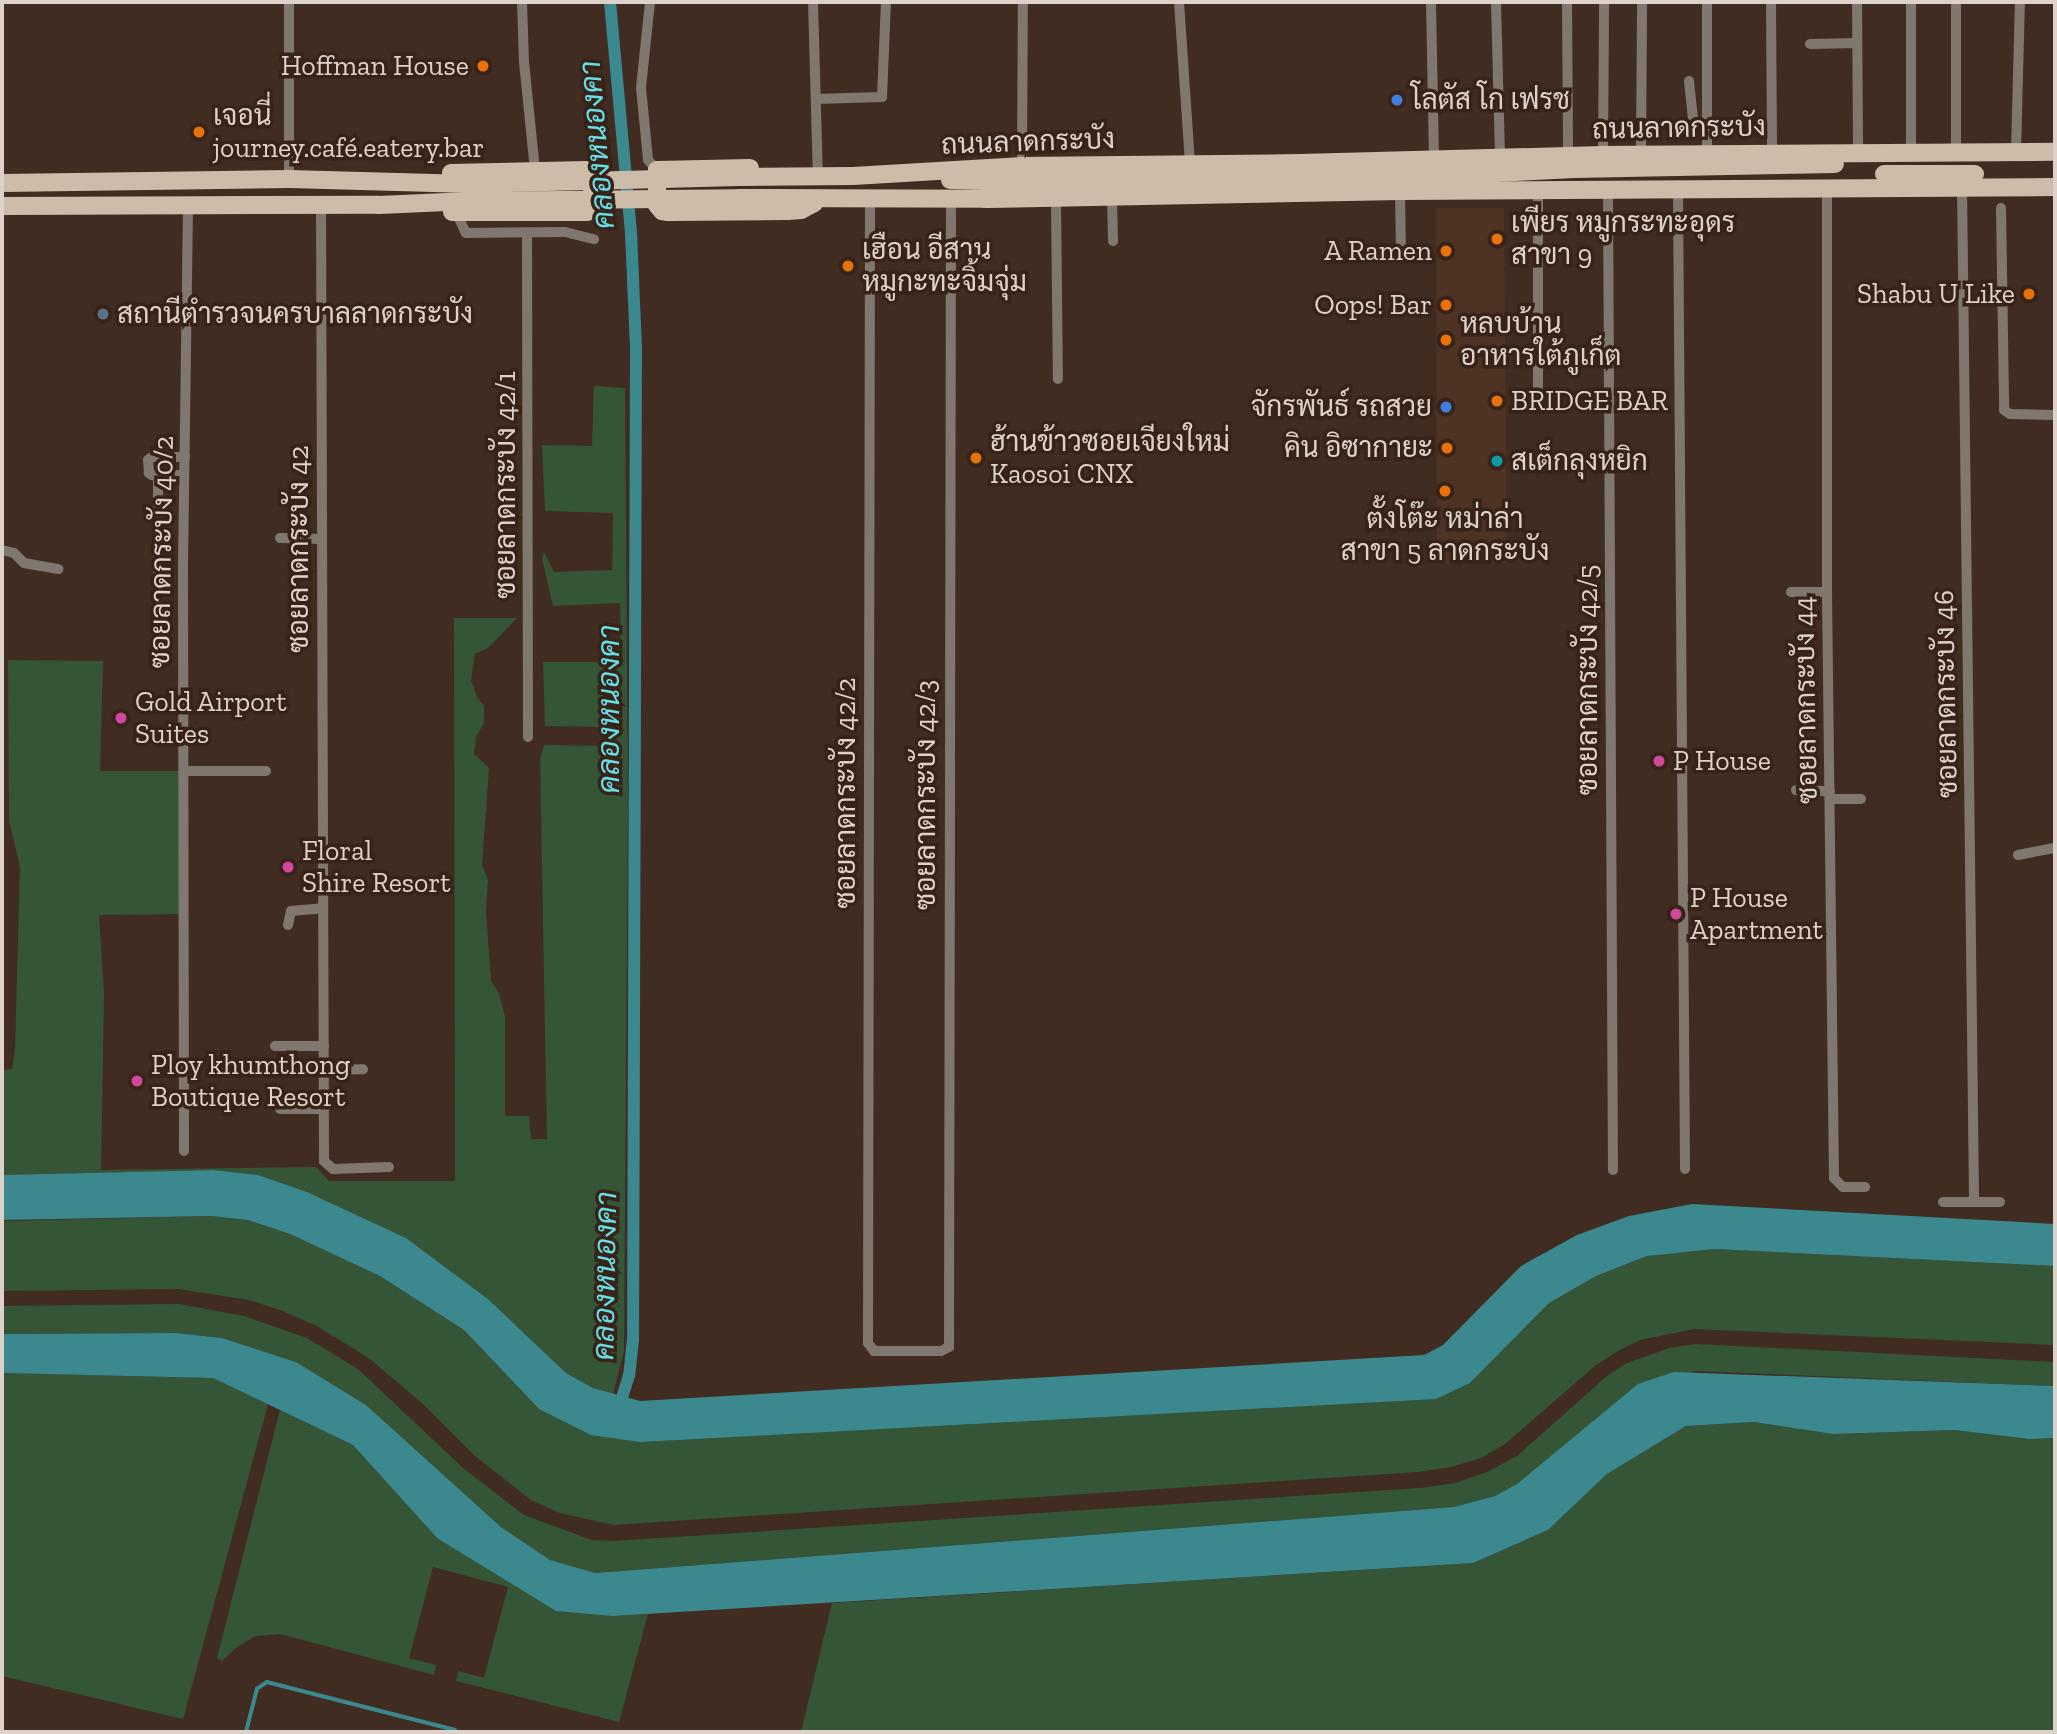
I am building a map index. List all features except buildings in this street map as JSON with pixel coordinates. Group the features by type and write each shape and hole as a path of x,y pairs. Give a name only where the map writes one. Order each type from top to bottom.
{"main road":[{"name":"ถนนลาดกระบัง","path":"2,206 379,205 738,177 853,176 1022,166 1707,153 2055,152"},
{"path":"853,176 1021,182 2055,161"},
{"path":"813,176 772,168 657,170 657,205 662,211 795,210 810,206 819,198"},
{"path":"379,180 420,174 590,170 591,210 577,213 465,199"},
{"path":"1427,191 1483,180 1602,175 2055,176"},
{"name":"ถนนลาดกระบัง","path":"2,183 289,178 379,180 465,199 951,200 1400,191 1827,186 2055,187"},
{"path":"118,183 118,206"}],"street":[{"path":"289,2 289,178"},
{"path":"522,2 524,62 535,170"},
{"path":"650,2 641,88 648,160 657,170"},
{"path":"813,2 816,99 813,176"},
{"path":"816,99 882,97 886,2"},
{"path":"1022,166 1023,2"},
{"path":"1179,2 1191,164"},
{"path":"1431,2 1434,158"},
{"path":"1496,2 1500,157"},
{"path":"1567,2 1568,156"},
{"path":"1603,155 1604,2"},
{"path":"1641,154 1642,2"},
{"path":"1707,2 1707,153"},
{"path":"1771,2 1772,153"},
{"path":"1857,2 1858,152"},
{"path":"1911,2 1911,151"},
{"path":"1956,2 1956,151"},
{"path":"2016,152 2020,2"},
{"path":"1810,44 1857,43"},
{"path":"1689,81 1695,124 1707,126"},
{"name":"ซอยลาดกระบัง 44","path":"1827,186 1827,592 1834,1178 1843,1187 1865,1186"},
{"name":"ซอยลาดกระบัง 46","path":"1962,186 1974,1202"},
{"name":"ซอยลาดกระบัง 42/5","path":"1608,189 1613,1170"},
{"path":"1678,189 1685,1170"},
{"path":"1400,191 1401,254"},
{"path":"1538,191 1538,402"},
{"path":"1112,197 1113,240"},
{"path":"1056,198 1058,379"},
{"path":"465,199 466,233 565,232 594,239"},
{"name":"ซอยลาดกระบัง 42/2","path":"870,199 868,1343 874,1351 908,1350"},
{"name":"ซอยลาดกระบัง 42/3","path":"908,1350 942,1351 949,1347 951,200"},
{"name":"ซอยลาดกระบัง 42","path":"321,205 324,1161 328,1167 389,1167"},
{"name":"ซอยลาดกระบัง 40/2","path":"184,1151 184,475 188,206"},
{"path":"2001,208 2004,410 2010,415 2055,415"},
{"name":"ซอยลาดกระบัง 42/1","path":"527,234 528,737"},
{"path":"184,475 149,473 149,458 185,457"},
{"path":"159,475 159,580"},
{"path":"280,538 322,539"},
{"path":"2,550 14,553 24,563 58,569"},
{"path":"1791,592 1827,592"},
{"path":"184,771 266,771"},
{"path":"1796,790 1861,799"},
{"path":"2018,855 2055,848"},
{"path":"288,925 291,911 323,908"},
{"path":"275,1046 324,1046"},
{"path":"324,1070 363,1069"},
{"path":"280,1109 324,1109"},
{"path":"1943,1202 2000,1202"}],"shaded area":[{"path":"1436,208 1504,208 1507,563 1437,564"}],"green space":[{"path":"594,386 625,388 628,807 624,1351 613,1394 593,1388 566,1373 488,1299 406,1238 307,1192 258,1175 213,1170 2,1175 2,1070 12,1069 15,1050 20,867 9,821 8,660 103,661 100,771 180,771 182,914 99,915 104,994 101,1170 316,1167 329,1181 455,1181 454,618 517,618 488,648 475,654 471,680 477,697 484,706 484,723 476,737 474,754 489,768 482,865 488,880 486,912 491,981 499,993 505,1017 505,1116 529,1116 531,1139 547,1139 540,759 544,745 605,746 606,727 545,726 543,662 621,662 620,603 553,606 542,559 544,552 554,572 612,570 613,513 545,511 542,445 592,446"},
{"path":"211,1216 248,1220 290,1234 380,1276 464,1330 539,1409 1470,1383 1549,1303 1596,1276 1647,1256 1715,1249 2055,1266 2055,1345 1694,1329 1640,1340 1618,1351 1596,1365 1505,1444 1481,1458 1451,1467 1418,1472 613,1525 560,1513 531,1500 475,1456 423,1404 370,1359 317,1326 283,1311 249,1300 178,1289 2,1291 2,1221"},
{"path":"179,1304 244,1316 307,1338 358,1369 463,1468 524,1515 592,1540 614,1541 1420,1488 1455,1483 1487,1472 1517,1456 1607,1376 1625,1364 1669,1348 1696,1344 2055,1362 2055,1386 1694,1371 1517,1484 1495,1496 1454,1507 595,1573 550,1560 501,1527 366,1405 296,1362 222,1338 176,1333 2,1334 2,1306"},
{"path":"2,1373 213,1378 268,1404 183,1719 2,1676"},
{"path":"280,1410 353,1445 437,1538 613,1616 648,1614 619,1722 456,1681 458,1671 484,1678 508,1587 433,1567 409,1658 436,1665 434,1675 280,1634 256,1636 237,1647 222,1661 217,1658"},
{"path":"1754,1422 1833,1434 1954,1430 2029,1439 2055,1438 2055,1732 801,1732 832,1603 1473,1563 1548,1530 1607,1474 1686,1426"}],"water":[{"path":"213,1170 258,1175 307,1192 406,1238 488,1299 566,1373 593,1388 640,1401 1424,1355 1443,1345 1521,1266 1577,1235 1629,1216 1692,1204 2055,1224 2055,1266 1715,1249 1647,1256 1596,1276 1549,1303 1470,1383 1436,1399 640,1442 591,1435 539,1409 464,1330 380,1276 290,1234 248,1220 211,1216 2,1220 2,1175"},
{"path":"176,1333 222,1338 296,1362 366,1405 501,1527 550,1560 595,1573 1454,1507 1495,1496 1517,1484 1638,1384 1674,1372 2055,1386 2055,1438 2029,1439 1954,1430 1833,1434 1754,1422 1686,1426 1607,1474 1548,1530 1473,1563 613,1616 556,1611 437,1538 353,1445 213,1378 2,1373 2,1334"}],"waterway":[{"name":"คลองหนองคา","path":"610,2 631,233 636,347 633,1339 629,1375 618,1412"},
{"path":"246,1732 257,1689 267,1682 455,1730"}],"place":[{"name":"Hoffman House","path":"483,66"},
{"name":"โลตัส โก เฟรช","path":"1397,100"},
{"name":"เจอนี่ journey.café.eatery.bar","path":"199,132"},
{"name":"เพียร หมูกระทะอุดร สาขา 9","path":"1497,239"},
{"name":"A Ramen","path":"1446,251"},
{"name":"เฮือน อีสาน หมูกะทะจิ้มจุ่ม","path":"848,266"},
{"name":"Shabu U Like","path":"2029,294"},
{"name":"Oops! Bar","path":"1446,305"},
{"name":"สถานีตำรวจนครบาลลาดกระบัง","path":"103,314"},
{"name":"หลบบ้าน อาหารใต้ภูเก็ต","path":"1446,340"},
{"name":"BRIDGE BAR","path":"1497,401"},
{"name":"จักรพันธ์ รถสวย","path":"1446,407"},
{"name":"คิน อิซากายะ","path":"1447,448"},
{"name":"ฮ้านข้าวซอยเจียงใหม่ Kaosoi CNX","path":"976,458"},
{"name":"สเต็กลุงหยิก","path":"1497,461"},
{"name":"ตั้งโต๊ะ หม่าล่า สาขา 5 ลาดกระบัง","path":"1445,491"},
{"name":"Gold Airport Suites","path":"121,718"},
{"name":"P House","path":"1659,761"},
{"name":"Floral Shire Resort","path":"288,867"},
{"name":"P House Apartment","path":"1676,914"},
{"name":"Ploy khumthong Boutique Resort","path":"137,1081"}]}
